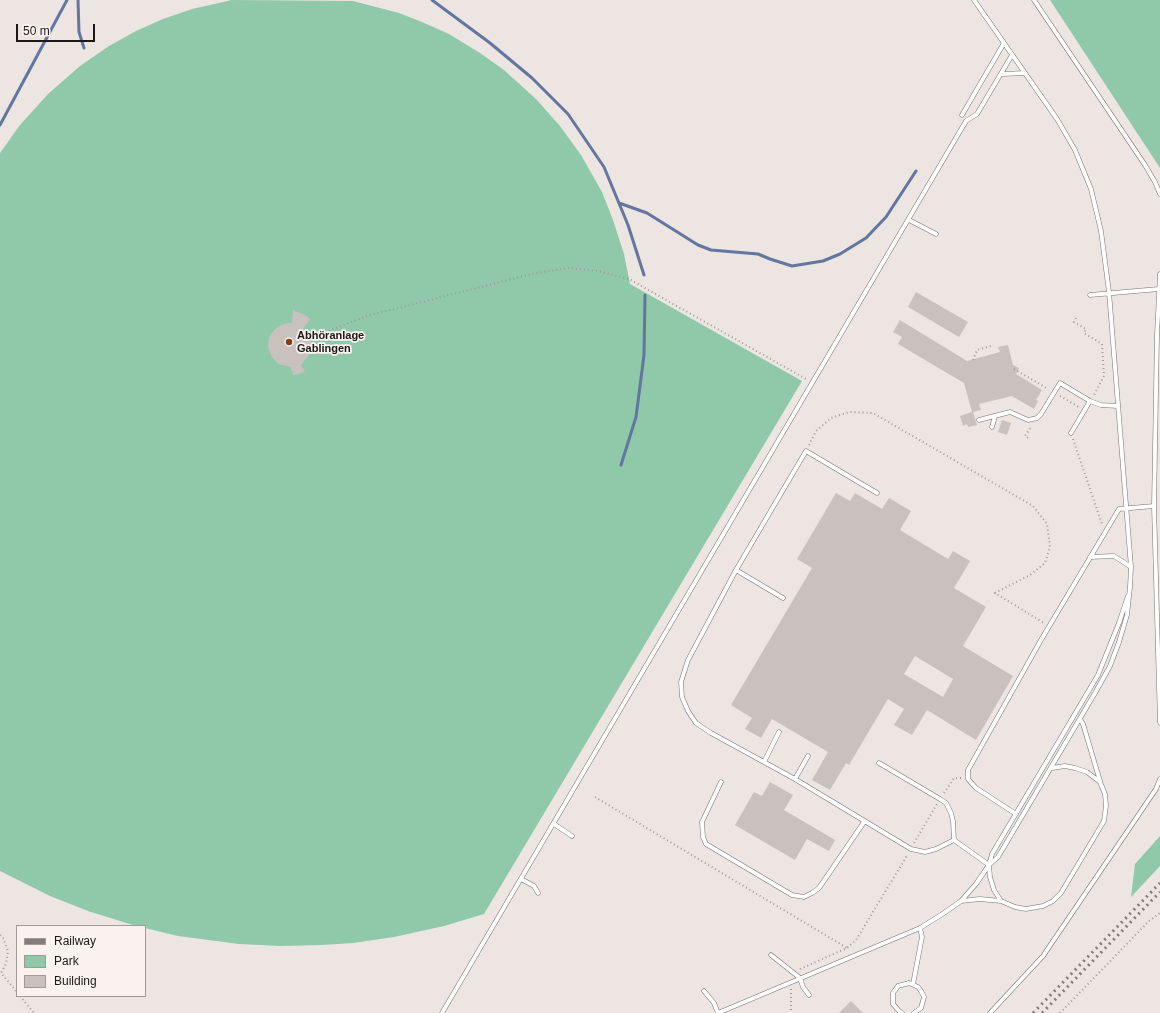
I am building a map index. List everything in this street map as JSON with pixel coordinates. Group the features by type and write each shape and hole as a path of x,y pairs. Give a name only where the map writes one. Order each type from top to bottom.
{"lane":[{"path":"704,992 714,1003 718,1013 920,928 961,900 976,884 989,865 998,857 1052,768 1110,666 1127,615 1131,567 1109,292 1101,231 1091,189 1075,150 1057,119 974,0"},
{"path":"1034,0 1145,165 1160,194"},
{"path":"962,115 1004,43"},
{"path":"442,1013 966,121 978,114 1012,55"},
{"path":"1002,74 1025,72"},
{"path":"909,220 936,234"},
{"path":"1160,274 1156,372 1154,506 1160,723"},
{"path":"1090,295 1109,292 1159,289"},
{"path":"980,420 1010,412 1028,420 1037,418 1060,383 1090,401 1101,405 1118,406"},
{"path":"1071,433 1090,401"},
{"path":"992,427 995,416"},
{"path":"877,493 806,451 736,570 688,660 681,682 682,697 688,711 696,723 711,734 795,779 911,849 925,852 936,850 954,840"},
{"path":"1016,814 976,788 968,779 968,770 1049,626 1119,509 1154,506"},
{"path":"1090,557 1114,556 1131,567"},
{"path":"736,570 783,598"},
{"path":"1001,901 994,890 990,877 989,865 992,854 1098,675 1119,624 1130,587"},
{"path":"961,900 980,899 1001,901 1015,907 1026,909 1043,906 1053,902 1061,893 1104,821 1106,806 1105,794 1083,724 1080,719"},
{"path":"764,762 779,732"},
{"path":"795,779 808,756"},
{"path":"879,763 940,798 946,803 953,820 954,840"},
{"path":"1052,768 1065,766 1075,768 1087,772 1100,782"},
{"path":"990,1013 1043,956 1156,789 1160,779"},
{"path":"721,782 702,822 703,837 706,844 792,895 804,897 819,888 864,822"},
{"path":"554,824 572,836"},
{"path":"954,840 989,865"},
{"path":"521,879 534,886 538,893"},
{"path":"913,984 922,937 920,928"},
{"path":"771,955 800,978 803,987 809,995"},
{"path":"902,1013 893,1004 893,993 898,986 903,984 913,984 921,991 924,998 921,1008 914,1013"}],"path":[{"path":"310,338 367,316 536,273 569,268 598,271 629,279 812,382"},
{"path":"1076,318 1074,322 1086,329 1084,332 1102,344 1104,376 1090,401"},
{"path":"973,360 977,350 991,346"},
{"path":"806,451 816,431 831,418 849,412 873,413 1033,506 1047,524 1050,547 1045,563 1030,575 995,593 1049,626"},
{"path":"1028,438 1025,436 1037,418"},
{"path":"1071,433 1105,532"},
{"path":"792,973 846,948 856,940 940,798 954,778 968,779"},
{"path":"595,797 846,948"},
{"path":"1060,1013 1149,921 1160,913"},
{"path":"0,935 3,938 8,951 6,964 1,973 16,991"},
{"path":"791,982 791,1013"},
{"path":"21,997 34,1013"}],"green space":[{"path":"232,0 353,1 399,13 449,34 504,70 536,99 560,126 581,155 602,192 613,220 624,254 630,284 802,381 484,914 444,926 394,937 353,943 281,946 239,944 178,936 146,928 146,925 133,925 88,911 50,896 0,871 0,153 20,125 48,94 80,66 109,46 136,31 163,19 192,9"},
{"path":"1050,0 1160,0 1160,168"},
{"path":"1160,836 1160,866 1131,897 1135,864"}],"building":[{"path":"916,292 968,322 959,337 908,307"},
{"name":"Abhöranlage Gablingen","path":"293,310 310,319 303,329 310,338 311,346 309,355 301,365 305,371 293,375 291,367 278,364 272,357 268,347 269,337 274,330 281,325 292,322"},
{"path":"900,320 967,361 1000,352 998,347 1008,345 1013,365 1019,368 1016,374 1042,390 1036,400 1038,401 1034,409 1012,396 979,404 981,410 973,412 977,425 968,427 967,424 963,426 960,416 972,412 964,383 898,344 902,337 893,332"},
{"path":"1002,420 1011,423 1007,435 998,432"},
{"path":"836,493 850,501 855,493 882,509 889,498 911,511 900,530 948,559 953,551 970,561 954,588 986,607 963,646 1013,676 976,740 927,710 912,735 894,725 904,709 888,699 849,765 846,763 830,790 812,780 828,752 772,719 761,738 745,729 752,718 731,705 812,568 797,559","holes":["915,656 953,679 943,697 904,674"]},
{"path":"770,782 793,795 784,810 835,840 829,851 807,839 795,860 735,825 754,792 762,796"},
{"path":"851,1001 863,1013 839,1013"}],"waterway":[{"path":"0,125 67,0"},
{"path":"78,0 79,32 84,48"},
{"path":"432,0 490,43 532,78 568,114 604,167 628,225 644,275"},
{"path":"619,203 647,213 698,245 711,250 758,254 792,266 823,261 840,254 866,238 886,217 916,171"},
{"path":"621,465 636,417 644,355 645,295"}],"railway":[{"path":"1033,1013 1160,883"},
{"path":"1042,1013 1160,892"}],"place":[{"name":"Abhöranlage Gablingen","path":"289,342"}]}
